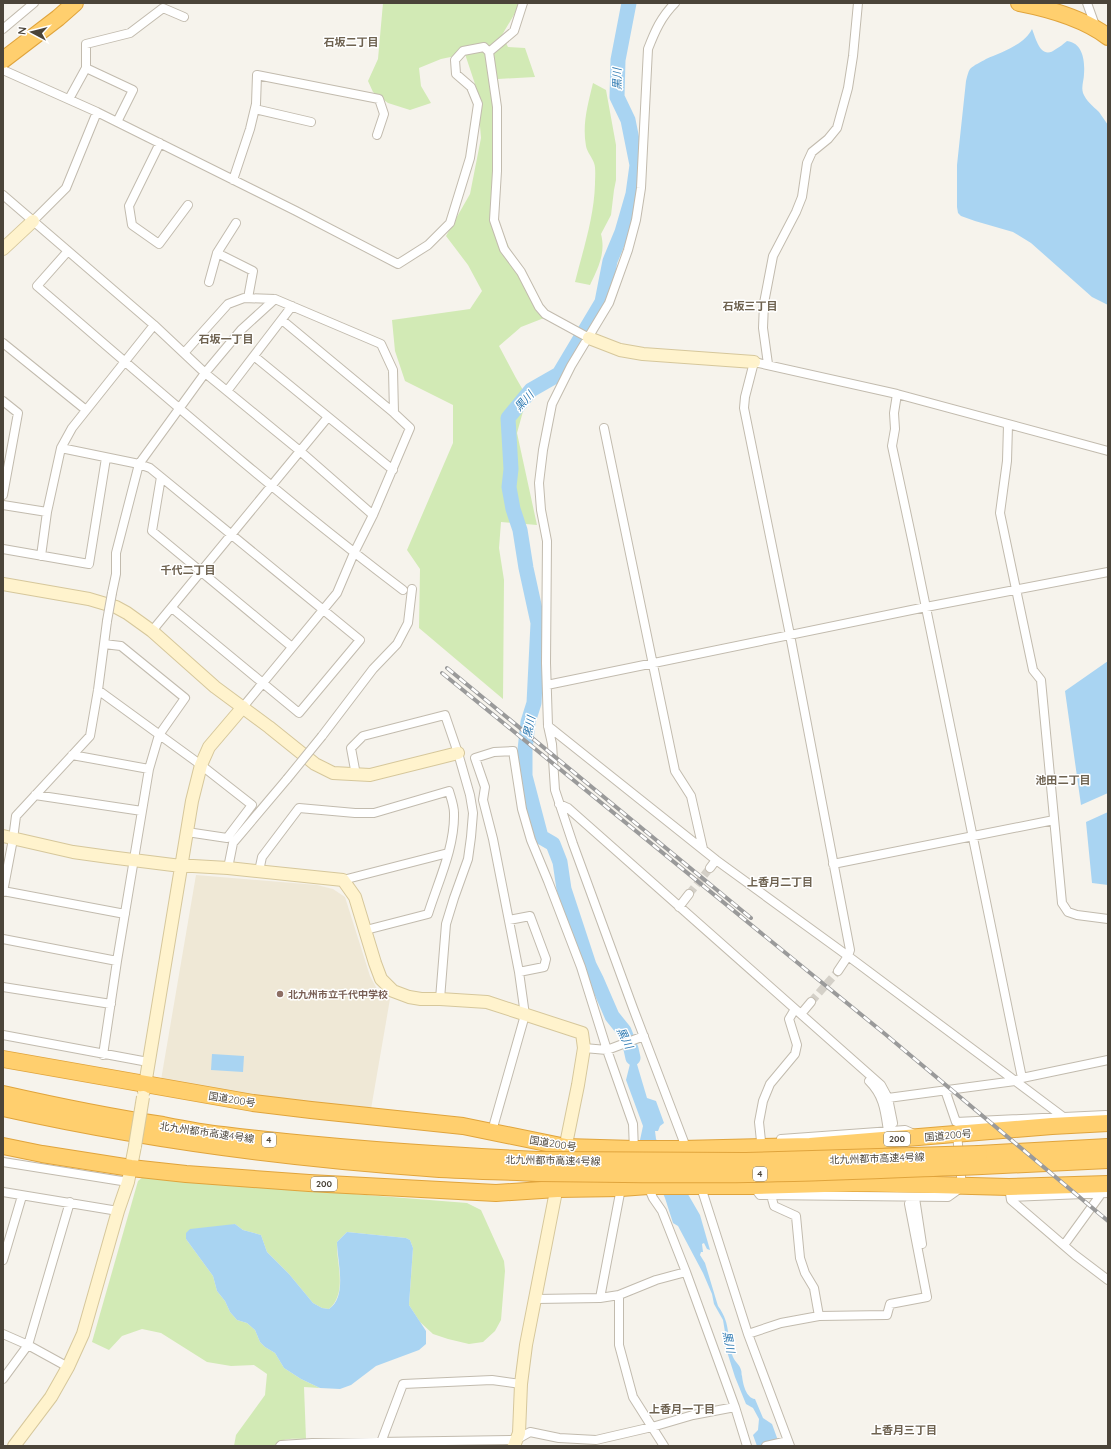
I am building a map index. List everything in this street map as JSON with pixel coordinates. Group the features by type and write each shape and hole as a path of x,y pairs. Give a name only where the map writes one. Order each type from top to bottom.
{"highway":[{"path":"3,60 58,18 75,3"},
{"path":"1020,3 1041,7 1069,16 1102,33"},
{"name":"国道200号","path":"3,1059 144,1090 463,1126 566,1147 684,1149 810,1146 921,1137 956,1128 1108,1123"},
{"name":"北九州都市高速4号線","path":"3,1094 110,1116 221,1135 318,1146 428,1155 538,1167"},
{"name":"北九州都市高速4号線","path":"3,1108 124,1133 219,1147 316,1158 427,1168 538,1167 749,1174 842,1172 1108,1147"},
{"name":"200","path":"3,1146 130,1175 186,1174 309,1183 496,1193 557,1189 651,1186 860,1184 962,1187 1010,1192 1106,1190"},
{"name":"北九州都市高速4号線","path":"980,1160 1108,1160"}],"street":[{"path":"489,52 514,31 523,3"},
{"path":"675,3 665,13 655,29 648,49 641,188 636,220 628,250 609,303 587,337 552,404 543,450 538,483 547,541 546,663 548,726 552,744 555,790 559,804 642,1037 698,1186 748,1334 788,1443 766,1446"},
{"path":"768,364 763,328 764,303 773,256 796,212 802,197 807,163 812,152 828,139 837,128 848,88 853,56 858,3"},
{"path":"1087,3 1102,33"},
{"path":"3,29 31,4"},
{"path":"69,100 86,68 86,44 130,33 163,8 184,17"},
{"path":"3,70 97,112 398,264 428,245 450,223 470,158 478,104 471,87 456,74 455,60 463,51 484,47 489,52 498,107 497,171 494,220 504,249 521,272 539,308 545,314 587,337 620,350 643,354 768,364 897,394 1108,451"},
{"path":"86,68 133,90 117,122"},
{"path":"233,180 255,109 257,75 379,99 384,114 377,135"},
{"path":"255,109 311,122"},
{"path":"3,248 66,188 97,112"},
{"path":"160,143 129,206 132,225 159,244 188,205"},
{"path":"3,195 154,325 205,373 300,451 373,515"},
{"path":"209,282 217,253 236,223"},
{"path":"68,251 36,286 179,409 354,553 403,590"},
{"path":"217,253 253,271 248,298"},
{"path":"184,353 228,304 244,298 275,299 381,344 393,370 394,413"},
{"path":"125,914 3,892 8,837 16,816 90,736 107,622 116,574 116,554 139,464 205,373 241,330 275,299"},
{"path":"227,391 292,306"},
{"path":"14,1446 51,1398 68,1367 83,1334 118,1211 130,1175 192,801 201,765 209,747 337,593 393,470 410,428 282,320"},
{"path":"41,556 47,512 62,448 72,428 154,325"},
{"path":"3,343 86,410"},
{"path":"254,356 393,470"},
{"path":"754,362 745,396 744,408 790,635 850,950 838,972"},
{"path":"897,394 894,413 895,428 892,446 972,837 1018,1079"},
{"path":"3,401 18,413 3,496"},
{"path":"152,631 328,417"},
{"path":"1008,425 1007,461 1000,513 1033,670 1041,680 1062,903 1068,912 1077,915 1108,919"},
{"path":"604,428 675,770 691,796 703,849"},
{"path":"62,448 139,464 150,468 360,640 299,713 172,608"},
{"path":"3,549 89,564 106,458"},
{"path":"161,477 152,531 292,647"},
{"path":"3,505 47,512"},
{"path":"547,685 926,607 1108,572"},
{"path":"3,584 89,599 116,607 152,631 215,687 243,707 315,764 333,773 370,775 458,753"},
{"path":"228,868 232,844 322,736 373,669 397,644 408,622 412,589"},
{"path":"103,1055 149,769 159,734 185,698 121,646 104,644"},
{"path":"98,690 201,765 252,805 228,838 187,832"},
{"path":"356,775 351,748 364,736 445,715 458,753 470,795 473,813 468,859 446,924 440,999"},
{"path":"548,726 716,860 1018,1079 1062,1116"},
{"path":"492,1132 525,1015 519,972 509,920 493,839 483,800 485,787 474,758 494,752 513,751 522,809 531,840 581,968 609,1048 633,1124 636,1149 651,1186 653,1198 662,1211 686,1272 735,1407 747,1446"},
{"path":"72,755 149,769"},
{"path":"260,871 262,857 299,808 355,813 374,813 450,791 454,812 452,832 448,853 428,914 366,930"},
{"path":"36,795 142,811"},
{"path":"559,804 568,808 881,1085 888,1098 893,1124"},
{"path":"834,864 1054,820"},
{"path":"8,837 73,852 134,860 181,866 228,868 343,880 448,853"},
{"path":"710,868 716,860"},
{"path":"343,880 355,897 366,930 370,949 381,979 393,991 409,997 421,999 487,1002 582,1033 584,1048 566,1147 526,1345 521,1384 519,1433 515,1443"},
{"path":"679,906 689,894"},
{"path":"509,920 530,916 546,959 544,967 519,972"},
{"path":"3,940 117,961"},
{"path":"3,987 111,1004"},
{"path":"761,1141 759,1122 763,1101 770,1084 795,1054 797,1045 789,1019 811,1002"},
{"path":"3,1035 103,1055 148,1062"},
{"path":"584,1048 609,1048 642,1037"},
{"path":"888,1098 1018,1079 1108,1060"},
{"path":"854,1061 862,1073 879,1091 885,1112 888,1131"},
{"path":"754,1186 760,1195 903,1197 912,1201 948,1197 962,1187 956,1128 945,1090"},
{"path":"956,1128 1062,1116 1108,1116"},
{"path":"728,1148 739,1142 905,1130 921,1137"},
{"path":"3,1162 130,1175"},
{"path":"600,1298 621,1188"},
{"path":"1064,1245 1106,1190"},
{"path":"3,1192 118,1211"},
{"path":"1010,1192 1011,1200 1108,1280"},
{"path":"771,1195 774,1206 796,1216 800,1258 805,1273 814,1288 819,1316"},
{"path":"3,1260 22,1196"},
{"path":"903,1197 912,1248 919,1257"},
{"path":"748,1334 781,1323 819,1316 887,1315 890,1304 927,1297 919,1257 912,1201"},
{"path":"3,1379 28,1345 70,1202"},
{"path":"536,1299 600,1298 618,1295 656,1280 686,1272"},
{"path":"618,1295 619,1345 633,1397 664,1446"},
{"path":"3,1334 28,1345 68,1367"},
{"path":"380,1444 403,1384 492,1380 521,1384"},
{"path":"280,1446 300,1444 515,1443 530,1432 559,1438 596,1440 652,1427 693,1415 735,1407"}],"shaded area":[{"name":"北九州市立千代中学校","path":"196,875 317,885 333,889 345,897 370,976 377,989 390,999 371,1109 282,1101 161,1080"}],"green space":[{"path":"383,3 521,3 502,35 508,47 525,48 535,77 498,79 502,136 496,217 537,312 544,318 521,327 499,346 527,397 517,433 537,525 501,522 499,548 504,580 503,699 419,628 420,569 407,550 453,443 453,405 405,381 395,351 392,320 470,309 482,291 468,265 446,236 470,194 481,138 477,90 465,54 441,59 419,68 421,86 431,103 410,110 388,103 373,92 368,81 378,59"},
{"path":"593,83 606,90 616,145 616,180 611,215 601,234 603,248 602,254 596,273 590,285 575,282 593,209 595,168 587,148 585,130 586,114"},
{"path":"143,1177 467,1203 481,1210 504,1261 505,1271 501,1320 495,1331 483,1342 469,1344 433,1334 420,1322 409,1305 413,1248 410,1240 406,1238 347,1232 337,1242 340,1286 335,1302 329,1309 322,1308 313,1303 289,1274 267,1252 261,1235 243,1230 235,1224 186,1239 213,1276 217,1291 225,1301 230,1312 237,1320 247,1323 255,1330 260,1342 275,1353 284,1368 301,1379 320,1388 304,1387 306,1439 284,1440 280,1441 274,1446 234,1446 236,1435 265,1395 267,1374 254,1365 231,1366 207,1362 161,1333 142,1329 122,1336 109,1350 92,1342 138,1181"}],"water":[{"path":"1032,29 1037,43 1043,51 1051,52 1067,41 1077,45 1082,53 1084,64 1082,88 1084,96 1099,112 1108,125 1108,305 1092,297 1031,243 1013,232 975,221 961,216 958,213 957,165 966,81 970,69 986,59 1018,44"},
{"path":"1108,661 1108,793 1081,805 1065,691"},
{"path":"1108,812 1108,885 1092,883 1086,822"},
{"path":"631,1044 647,1098 656,1101 664,1123 660,1126 658,1131 655,1131 656,1139 700,1215 710,1250 707,1249 704,1243 702,1244 703,1252 701,1252 700,1255 705,1263 718,1306 725,1319 733,1357 740,1368 747,1393 755,1399 763,1418 772,1424 780,1446 757,1446 753,1435 758,1430 759,1419 753,1408 746,1404 735,1377 724,1342 725,1332 723,1320 714,1304 712,1294 703,1273 678,1226 673,1223 665,1198 640,1140 643,1126 626,1080 631,1060 628,1045"},
{"path":"212,1054 244,1056 243,1072 211,1070"},
{"path":"235,1224 243,1230 261,1235 267,1252 289,1274 313,1303 322,1308 329,1309 335,1303 340,1287 337,1242 347,1232 406,1238 410,1240 413,1248 409,1305 426,1331 426,1344 419,1350 376,1366 351,1385 340,1389 320,1388 301,1379 284,1368 275,1353 260,1342 255,1330 247,1323 237,1320 230,1312 225,1301 217,1291 213,1276 186,1239 186,1233 190,1229"}],"waterway":[{"name":"黒川","path":"629,3 618,60 617,97 628,120 637,165 633,194 622,232 610,261 602,302 559,374 531,390 508,418 511,469 509,487 513,509 520,530 526,568 538,623 534,703 528,722 525,750 525,776 541,837 553,844 560,862 564,889 589,965 612,1016 624,1031 633,1058"}],"tunnel":[{"path":"689,894 710,868"},
{"path":"811,1002 838,971"}],"railway":[{"path":"447,668 751,918"},
{"path":"442,673 885,1034 1108,1221"}],"place":[{"name":"北九州市立千代中学校","path":"280,994"}],"district":[{"name":"石坂二丁目","path":"351,42"},
{"name":"石坂三丁目","path":"750,306"},
{"name":"石坂一丁目","path":"226,339"},
{"name":"千代二丁目","path":"188,570"},
{"name":"池田二丁目","path":"1063,780"},
{"name":"上香月二丁目","path":"780,882"},
{"name":"上香月一丁目","path":"682,1409"},
{"name":"上香月三丁目","path":"904,1430"}]}
